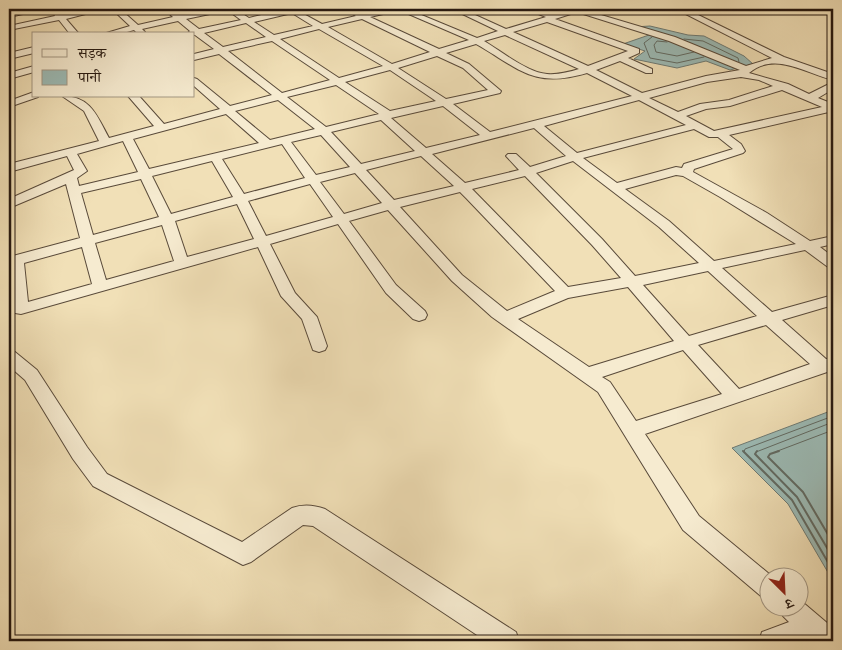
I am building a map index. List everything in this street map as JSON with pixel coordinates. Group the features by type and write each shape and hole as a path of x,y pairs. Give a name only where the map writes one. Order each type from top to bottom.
{"street":[{"path":"9,15 42,9"},
{"path":"53,9 73,32"},
{"path":"9,28 25,28 60,17 101,9"},
{"path":"116,9 140,31 174,13 220,9"},
{"path":"230,9 337,81 385,116 462,187 565,293"},
{"path":"195,32 295,9 321,27 391,67 444,102 488,136"},
{"path":"74,191 496,91 466,66 441,52 348,9"},
{"path":"195,56 274,39 393,9"},
{"path":"401,9 478,41 529,70 545,76 588,69 636,51 530,9"},
{"path":"456,9 588,69 712,135 833,108"},
{"path":"680,9 782,59 833,77"},
{"path":"9,168 105,141 391,67 577,10 672,39 744,72 785,86 833,108"},
{"path":"174,13 191,32"},
{"path":"195,35 222,51 324,131 457,278 506,318 604,387 691,523 760,582"},
{"path":"9,56 32,50"},
{"path":"621,58 649,72"},
{"path":"695,126 574,157 528,172 391,205 15,311 13,261 312,180 706,79 744,72 751,66 782,59"},
{"path":"9,76 32,70"},
{"path":"195,82 267,144"},
{"path":"810,98 833,85"},
{"path":"677,116 704,106 730,103 785,86"},
{"path":"9,104 32,96"},
{"path":"70,98 88,109 105,141"},
{"path":"135,98 161,127"},
{"path":"535,124 574,157 664,224 770,318 828,365"},
{"path":"687,173 688,167 739,151 737,146 720,133"},
{"path":"126,136 146,173 167,219 182,263"},
{"path":"284,140 391,289 419,314"},
{"path":"9,204 81,171 70,151"},
{"path":"512,156 597,242 736,397"},
{"path":"215,157 241,199 289,296 309,316 319,346"},
{"path":"615,188 676,171 687,173 810,246 833,264"},
{"path":"70,177 100,286"},
{"path":"506,318 565,293 711,266 833,240"},
{"path":"586,374 833,300"},
{"path":"9,357 31,375 80,453 100,480 243,554 300,515 317,516 507,641"},
{"path":"632,430 828,365"},
{"path":"803,618 830,641"},
{"path":"770,641 811,625"}],"water":[{"path":"650,26 688,35 704,36 744,56 753,64 730,70 706,61 677,68 634,59 645,51 623,44 649,35 634,27"},
{"path":"833,410 833,581 788,504 732,448"}]}
